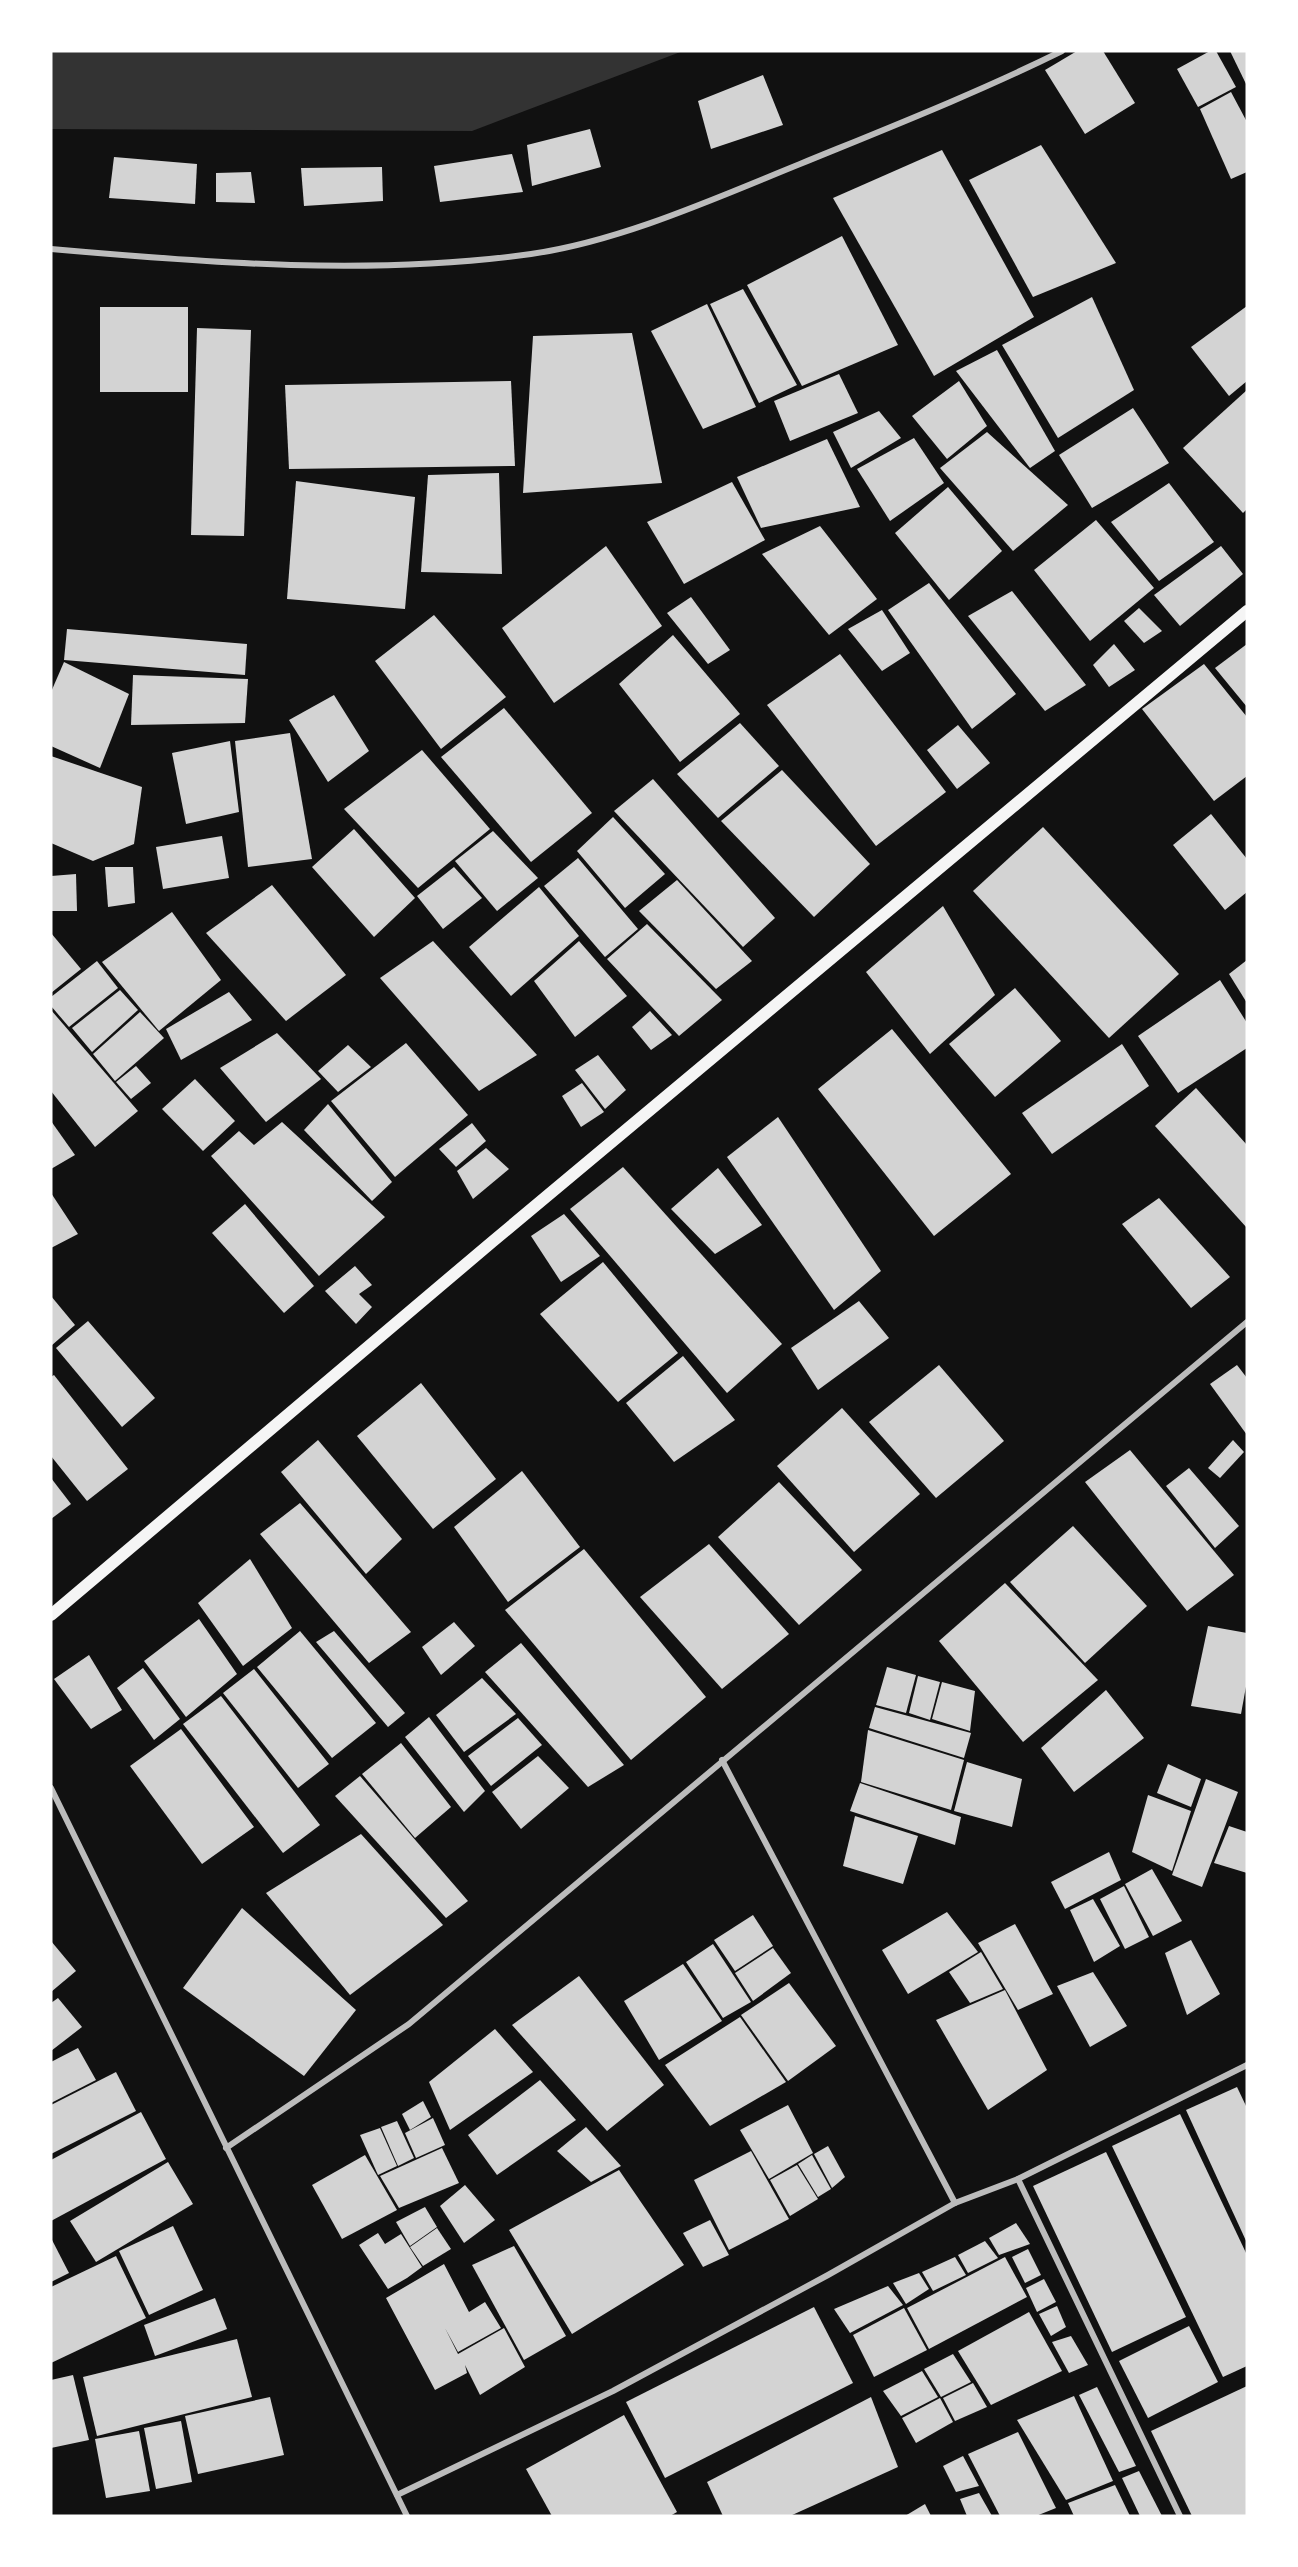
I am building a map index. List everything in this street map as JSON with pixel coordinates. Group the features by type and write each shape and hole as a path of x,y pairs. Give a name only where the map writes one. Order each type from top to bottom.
{"main road":[{"path":"51,1615 492,1242 1247,610"}],"street":[{"path":"51,249 217,260 417,265 532,253 570,246 618,233 728,193 940,106 1062,51"},
{"path":"226,2148 409,2024 1247,1322"},
{"path":"722,1760 955,2203"},
{"path":"51,1788 406,2516"},
{"path":"397,2495 614,2391 955,2203 1018,2179 1247,2065"},
{"path":"1018,2179 1179,2516"}],"shaded area":[{"path":"51,51 683,51 472,131 51,129"}],"building":[{"path":"1077,51 1103,51 1135,103 1085,134 1045,70"},
{"path":"1210,51 1216,51 1236,87 1198,107 1177,69"},
{"path":"1230,51 1247,51 1247,86"},
{"path":"763,75 783,125 711,149 698,101"},
{"path":"1231,92 1247,122 1247,172 1231,179 1200,109"},
{"path":"590,129 601,167 532,186 527,145"},
{"path":"1041,145 1116,263 1033,297 969,180"},
{"path":"942,150 1034,317 934,376 833,198"},
{"path":"512,154 523,192 440,202 434,166"},
{"path":"114,157 197,164 195,204 109,198"},
{"path":"382,167 383,201 304,206 301,168"},
{"path":"251,172 255,203 216,202 216,173"},
{"path":"842,236 898,345 802,386 747,285"},
{"path":"743,289 797,385 759,403 710,304"},
{"path":"1092,297 1134,390 1058,438 1002,345"},
{"path":"707,304 756,407 703,429 651,331"},
{"path":"1247,306 1247,381 1229,396 1191,347"},
{"path":"100,307 188,307 188,392 100,392"},
{"path":"197,328 251,330 244,536 191,535"},
{"path":"632,333 662,483 523,493 533,336"},
{"path":"997,350 1055,451 1030,468 956,371"},
{"path":"839,374 858,413 790,441 774,401"},
{"path":"511,381 515,466 289,469 285,385"},
{"path":"959,381 987,426 947,459 912,416"},
{"path":"1247,390 1247,509 1243,513 1183,448"},
{"path":"1133,408 1169,463 1092,508 1059,455"},
{"path":"879,411 901,438 851,468 833,432"},
{"path":"987,432 1068,505 1013,551 940,468"},
{"path":"914,438 944,483 890,521 857,469"},
{"path":"827,439 860,507 761,528 737,477"},
{"path":"499,473 502,574 421,572 428,475"},
{"path":"296,481 415,497 405,609 287,599"},
{"path":"732,482 765,540 684,584 647,522"},
{"path":"1169,483 1214,542 1159,581 1111,522"},
{"path":"948,487 1002,551 949,600 895,533"},
{"path":"1096,520 1154,588 1090,641 1034,570"},
{"path":"820,526 877,599 829,635 762,554"},
{"path":"606,546 662,626 554,703 502,628"},
{"path":"1221,546 1243,574 1180,626 1154,595"},
{"path":"929,583 1016,694 972,729 888,610"},
{"path":"1012,591 1086,685 1045,711 968,616"},
{"path":"691,597 730,650 708,664 667,613"},
{"path":"1139,608 1162,631 1144,643 1124,621"},
{"path":"882,610 910,653 882,671 848,629"},
{"path":"434,615 506,697 441,749 375,661"},
{"path":"67,629 247,644 245,675 64,660"},
{"path":"673,635 740,714 680,762 619,684"},
{"path":"1114,644 1135,670 1109,687 1093,665"},
{"path":"1247,644 1247,707 1215,668"},
{"path":"840,654 946,792 876,846 767,705"},
{"path":"64,662 129,694 100,768 51,746 51,692"},
{"path":"1204,664 1247,717 1247,776 1214,801 1142,709"},
{"path":"133,675 248,679 245,723 131,725"},
{"path":"334,695 369,751 328,782 289,720"},
{"path":"504,708 592,813 531,862 441,757"},
{"path":"740,723 779,766 718,818 677,774"},
{"path":"958,725 990,763 957,789 927,750"},
{"path":"290,733 312,859 248,867 235,741"},
{"path":"230,741 239,812 186,824 172,753"},
{"path":"422,750 490,829 418,888 344,809"},
{"path":"51,756 142,787 134,844 93,861 51,843"},
{"path":"782,770 870,864 814,917 721,821"},
{"path":"653,779 775,918 743,947 614,811"},
{"path":"1211,814 1247,859 1247,892 1225,910 1173,845"},
{"path":"613,817 665,874 625,908 577,851"},
{"path":"1043,827 1179,974 1109,1038 973,891"},
{"path":"354,829 415,898 374,937 312,867"},
{"path":"493,831 538,878 497,911 455,861"},
{"path":"222,836 229,878 163,889 156,847"},
{"path":"578,858 638,929 605,957 544,886"},
{"path":"105,867 133,867 135,903 108,907"},
{"path":"454,867 482,898 443,929 417,896"},
{"path":"76,874 77,911 51,911 51,876"},
{"path":"677,880 752,961 716,989 639,911"},
{"path":"272,885 346,975 286,1021 206,933"},
{"path":"539,887 579,936 511,996 469,947"},
{"path":"943,906 995,995 930,1054 866,972"},
{"path":"172,912 221,980 159,1031 102,962"},
{"path":"647,924 722,1000 679,1036 607,959"},
{"path":"51,933 81,969 51,993"},
{"path":"433,941 537,1055 479,1091 380,978"},
{"path":"579,941 627,996 575,1037 534,981"},
{"path":"1247,960 1247,1003 1229,974"},
{"path":"97,961 118,988 69,1027 51,1006 51,997"},
{"path":"1220,980 1247,1023 1247,1048 1178,1093 1138,1036"},
{"path":"1015,988 1061,1041 995,1097 949,1044"},
{"path":"120,990 138,1010 92,1052 72,1028"},
{"path":"229,992 252,1020 181,1060 166,1029"},
{"path":"51,1010 138,1111 95,1147 51,1091"},
{"path":"650,1011 672,1035 651,1050 632,1027"},
{"path":"140,1012 164,1038 115,1081 93,1054"},
{"path":"892,1029 1011,1174 934,1236 818,1089"},
{"path":"277,1033 321,1079 266,1122 220,1068"},
{"path":"406,1043 468,1115 395,1177 331,1101"},
{"path":"1122,1044 1149,1086 1052,1154 1022,1113"},
{"path":"348,1045 371,1067 338,1092 318,1071"},
{"path":"598,1055 626,1090 605,1109 575,1070"},
{"path":"136,1066 151,1083 131,1099 116,1082"},
{"path":"195,1079 235,1121 203,1151 162,1109"},
{"path":"582,1083 604,1112 581,1127 562,1096"},
{"path":"1196,1088 1247,1145 1247,1228 1155,1126"},
{"path":"328,1104 392,1182 372,1201 304,1130"},
{"path":"778,1117 881,1271 834,1310 727,1157"},
{"path":"51,1121 75,1155 51,1169"},
{"path":"282,1122 385,1217 319,1276 211,1156 239,1131 254,1145"},
{"path":"472,1123 486,1141 456,1167 439,1149"},
{"path":"486,1148 509,1169 473,1199 457,1171"},
{"path":"623,1167 782,1344 727,1393 570,1209"},
{"path":"718,1168 762,1225 715,1254 671,1209"},
{"path":"51,1193 78,1234 51,1248"},
{"path":"1159,1198 1230,1277 1191,1308 1122,1224"},
{"path":"245,1204 314,1286 284,1313 212,1233"},
{"path":"564,1214 600,1256 561,1282 531,1236"},
{"path":"603,1262 678,1353 618,1402 540,1314"},
{"path":"355,1266 372,1285 359,1294 372,1307 356,1324 325,1291"},
{"path":"51,1296 75,1325 51,1346"},
{"path":"859,1301 889,1338 818,1390 791,1348"},
{"path":"88,1321 155,1398 122,1427 56,1348"},
{"path":"683,1356 735,1420 674,1462 626,1403"},
{"path":"939,1365 1004,1441 936,1498 869,1422"},
{"path":"1237,1365 1247,1378 1247,1435 1210,1384"},
{"path":"54,1375 128,1469 87,1501 51,1456 51,1377"},
{"path":"421,1383 496,1479 433,1529 357,1436"},
{"path":"842,1408 920,1494 854,1552 777,1466"},
{"path":"318,1440 402,1539 366,1574 281,1472"},
{"path":"1233,1440 1244,1452 1220,1478 1208,1468"},
{"path":"1130,1450 1234,1575 1187,1611 1085,1482"},
{"path":"1189,1468 1239,1526 1215,1548 1166,1486"},
{"path":"522,1471 580,1547 508,1602 454,1527"},
{"path":"51,1478 71,1504 51,1519"},
{"path":"779,1482 862,1570 799,1625 718,1537"},
{"path":"300,1503 411,1632 369,1663 260,1534"},
{"path":"1073,1526 1147,1606 1085,1663 1010,1582"},
{"path":"709,1544 789,1634 722,1689 640,1597"},
{"path":"584,1549 706,1697 631,1760 505,1610"},
{"path":"250,1559 292,1628 243,1666 198,1603"},
{"path":"1005,1583 1098,1680 1023,1742 939,1641"},
{"path":"199,1619 237,1674 186,1717 144,1661"},
{"path":"454,1622 475,1646 441,1675 422,1647"},
{"path":"1208,1626 1247,1633 1247,1681 1241,1714 1191,1706"},
{"path":"300,1631 376,1723 332,1758 257,1667"},
{"path":"334,1631 405,1713 388,1727 316,1642"},
{"path":"521,1643 624,1765 588,1787 485,1672"},
{"path":"89,1655 122,1710 91,1729 54,1679"},
{"path":"887,1667 916,1675 906,1713 876,1705"},
{"path":"143,1668 180,1719 154,1740 117,1688"},
{"path":"254,1669 329,1764 298,1788 223,1693"},
{"path":"918,1676 940,1682 930,1720 909,1713"},
{"path":"482,1678 516,1714 464,1752 436,1715"},
{"path":"942,1682 975,1691 970,1731 932,1719"},
{"path":"1106,1690 1144,1738 1074,1792 1041,1748"},
{"path":"221,1696 320,1825 283,1853 183,1724"},
{"path":"875,1707 971,1733 964,1758 869,1728"},
{"path":"429,1717 485,1791 464,1812 405,1737"},
{"path":"518,1718 542,1745 491,1786 468,1756"},
{"path":"181,1729 254,1827 202,1864 130,1766"},
{"path":"868,1730 964,1760 951,1810 861,1782"},
{"path":"401,1743 451,1807 415,1838 362,1774"},
{"path":"538,1756 569,1788 521,1829 492,1792"},
{"path":"967,1762 1022,1779 1012,1827 954,1811"},
{"path":"1168,1764 1201,1779 1191,1807 1157,1793"},
{"path":"360,1776 468,1901 446,1918 335,1796"},
{"path":"1206,1779 1238,1792 1202,1887 1172,1875"},
{"path":"860,1783 961,1817 955,1845 850,1811"},
{"path":"1148,1795 1191,1811 1172,1871 1132,1852"},
{"path":"855,1816 918,1836 903,1884 843,1866"},
{"path":"1229,1826 1247,1832 1247,1873 1214,1863"},
{"path":"361,1834 443,1925 350,1995 266,1893"},
{"path":"1109,1852 1121,1880 1065,1909 1051,1882"},
{"path":"1152,1869 1182,1921 1153,1936 1125,1884"},
{"path":"1124,1886 1149,1937 1125,1949 1100,1899"},
{"path":"1093,1899 1120,1946 1094,1962 1070,1910"},
{"path":"242,1908 356,2010 304,2076 183,1988"},
{"path":"947,1912 978,1952 908,1994 882,1950"},
{"path":"753,1915 773,1946 735,1971 714,1940"},
{"path":"1015,1924 1053,1994 1018,2010 978,1943"},
{"path":"1191,1940 1220,1994 1187,2015 1165,1953"},
{"path":"51,1941 76,1971 51,1992"},
{"path":"713,1944 751,2002 723,2018 686,1962"},
{"path":"773,1948 791,1973 753,2001 735,1973"},
{"path":"981,1952 1003,1989 970,2003 949,1972"},
{"path":"683,1964 722,2021 659,2060 624,2001"},
{"path":"1093,1972 1127,2026 1090,2047 1057,1986"},
{"path":"579,1976 664,2085 607,2131 512,2025"},
{"path":"789,1983 836,2046 788,2081 741,2015"},
{"path":"1005,1990 1047,2070 988,2110 936,2020"},
{"path":"58,1998 82,2027 51,2051 51,2003"},
{"path":"740,2017 786,2082 710,2126 665,2065"},
{"path":"495,2029 533,2072 450,2130 429,2082"},
{"path":"78,2048 96,2080 51,2103 51,2062"},
{"path":"116,2072 136,2111 51,2154 51,2105"},
{"path":"540,2080 576,2120 497,2175 468,2135"},
{"path":"1237,2087 1247,2108 1247,2243 1186,2110"},
{"path":"423,2101 431,2117 410,2130 402,2114"},
{"path":"788,2105 813,2153 769,2179 740,2130"},
{"path":"141,2112 166,2159 51,2221 51,2160"},
{"path":"1180,2114 1247,2255 1247,2366 1223,2377 1112,2146"},
{"path":"433,2118 445,2145 416,2158 405,2133"},
{"path":"397,2121 414,2158 398,2166 381,2127"},
{"path":"586,2127 621,2166 591,2182 557,2151"},
{"path":"380,2128 397,2166 378,2175 360,2135"},
{"path":"828,2146 845,2177 832,2188 814,2154"},
{"path":"442,2148 459,2183 399,2208 380,2176"},
{"path":"751,2151 789,2219 729,2250 694,2180"},
{"path":"1106,2152 1186,2317 1112,2352 1033,2186"},
{"path":"365,2155 397,2210 342,2239 312,2185"},
{"path":"812,2155 831,2189 818,2197 798,2164"},
{"path":"168,2162 193,2204 96,2262 70,2221"},
{"path":"797,2165 818,2199 790,2216 770,2180"},
{"path":"619,2170 684,2265 572,2334 509,2230"},
{"path":"465,2185 495,2220 464,2243 440,2206"},
{"path":"425,2207 437,2227 410,2246 396,2222"},
{"path":"710,2220 729,2255 703,2267 683,2233"},
{"path":"1016,2223 1030,2244 999,2255 989,2238"},
{"path":"173,2226 203,2290 149,2315 119,2251"},
{"path":"437,2228 451,2249 423,2266 410,2247"},
{"path":"378,2233 385,2244 401,2234 422,2267 388,2289 359,2245"},
{"path":"51,2238 69,2273 51,2282"},
{"path":"985,2241 998,2258 968,2273 958,2255"},
{"path":"514,2246 566,2336 524,2360 472,2265"},
{"path":"1028,2249 1041,2275 1025,2283 1012,2257"},
{"path":"116,2256 146,2318 51,2363 51,2287"},
{"path":"955,2257 966,2275 933,2291 922,2272"},
{"path":"1005,2257 1027,2297 929,2349 907,2308"},
{"path":"444,2264 469,2312 485,2302 501,2328 458,2352 445,2328 458,2354 504,2328 525,2367 480,2395 465,2365 467,2373 435,2390 386,2298"},
{"path":"919,2273 929,2289 906,2304 893,2283"},
{"path":"1044,2279 1056,2302 1037,2312 1026,2288"},
{"path":"888,2286 903,2305 850,2333 834,2309"},
{"path":"215,2298 227,2329 155,2356 144,2325"},
{"path":"1057,2306 1066,2327 1051,2336 1039,2314"},
{"path":"814,2307 853,2383 665,2478 626,2402"},
{"path":"904,2308 927,2350 874,2377 853,2335"},
{"path":"1029,2312 1062,2371 991,2405 958,2351"},
{"path":"1189,2326 1218,2382 1148,2418 1119,2361"},
{"path":"1071,2336 1088,2365 1069,2373 1052,2342"},
{"path":"237,2339 252,2397 97,2436 83,2377"},
{"path":"953,2354 971,2382 941,2397 924,2369"},
{"path":"922,2371 938,2397 901,2416 883,2391"},
{"path":"73,2375 89,2440 51,2448 51,2380"},
{"path":"973,2383 987,2407 955,2421 943,2398"},
{"path":"1247,2386 1247,2516 1192,2516 1151,2431"},
{"path":"1097,2387 1136,2466 1119,2472 1079,2395"},
{"path":"1074,2396 1113,2481 1066,2500 1017,2420"},
{"path":"270,2397 284,2455 198,2474 185,2416"},
{"path":"871,2397 898,2467 790,2516 723,2516 707,2482"},
{"path":"940,2398 953,2422 916,2443 902,2418"},
{"path":"624,2415 677,2512 670,2516 552,2516 526,2469"},
{"path":"181,2421 192,2482 156,2489 144,2428"},
{"path":"139,2431 150,2491 106,2498 95,2439"},
{"path":"1018,2432 1056,2508 1036,2516 1000,2516 968,2454"},
{"path":"963,2456 979,2486 956,2492 943,2466"},
{"path":"1139,2471 1162,2516 1140,2516 1122,2478"},
{"path":"1115,2485 1130,2516 1074,2516 1068,2503"},
{"path":"979,2493 992,2516 967,2516 960,2499"},
{"path":"925,2504 931,2516 905,2516"}]}
